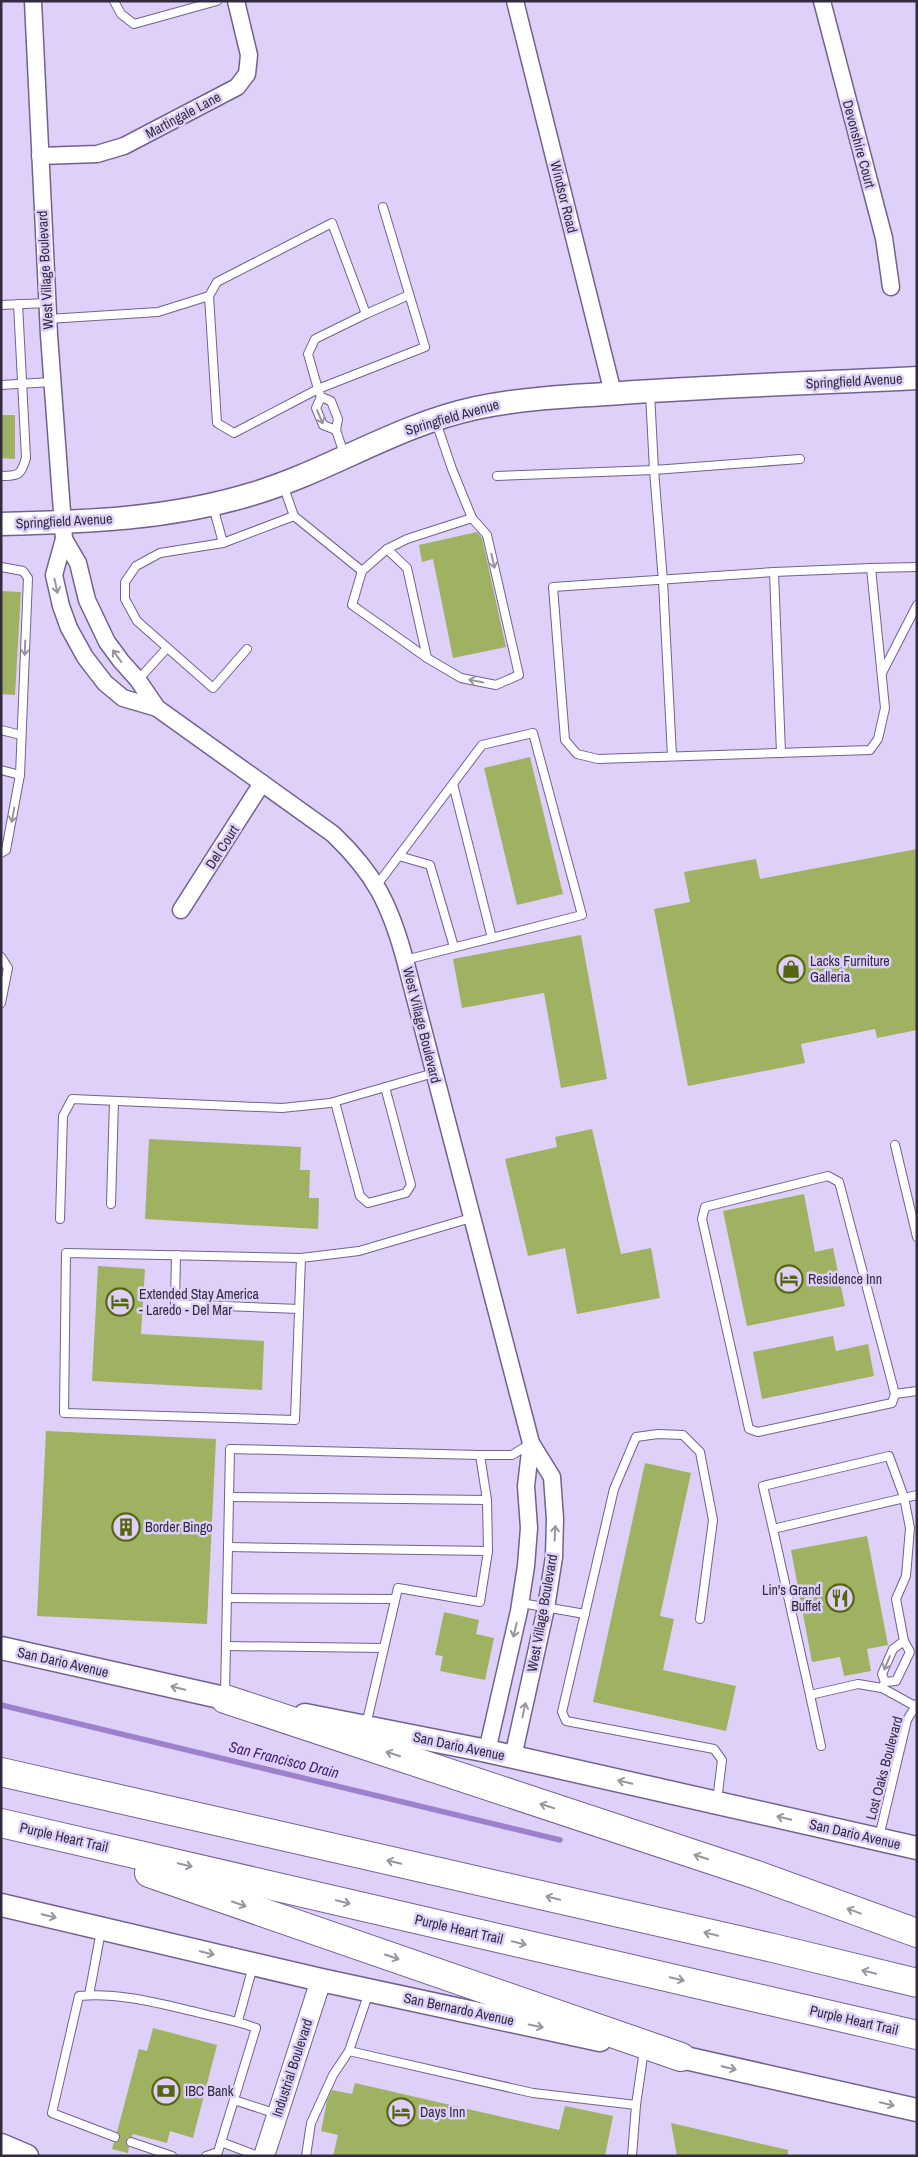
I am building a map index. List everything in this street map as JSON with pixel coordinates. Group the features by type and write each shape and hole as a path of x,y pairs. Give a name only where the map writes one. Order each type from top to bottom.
{"highway":[{"path":"225,1699 756,1875 917,1933"},
{"path":"1,1772 773,1948 917,1983"},
{"path":"6,1824 681,2057"},
{"name":"Purple Heart Trail","path":"6,1824 917,2035"}],"main road":[{"name":"Springfield Avenue","path":"1,524 63,530 212,504 254,493 282,483 393,435 435,420 473,409 520,399 650,390 917,378"},
{"name":"San Dario Avenue","path":"1,1648 225,1699 513,1757 917,1848"},
{"name":"San Bernardo Avenue","path":"1,1905 321,1980 917,2110"},
{"path":"1,2145 28,2156"}],"street":[{"name":"West Village Boulevard","path":"33,1 47,311 63,530 54,575 60,606 81,650 105,683 123,698 157,708 333,834 356,856 377,885 389,908 405,960 471,1218 532,1442 552,1477 555,1519 554,1557 546,1608 513,1757"},
{"name":"Martingale Lane","path":"40,156 97,154 124,146 236,87 247,74 250,55 236,1"},
{"name":"Windsor Road","path":"515,1 613,393"},
{"name":"Devonshire Court","path":"822,1 884,238 891,287"},
{"name":"West Village Boulevard","path":"63,530 78,563 87,600 103,634 121,662 138,680 157,708"},
{"name":"Del Court","path":"181,910 262,783"},
{"name":"West Village Boulevard","path":"487,1752 520,1603 526,1566 529,1528 526,1486 532,1442"},
{"name":"Industrial Boulevard","path":"264,2156 321,1980"}],"lane":[{"path":"114,1 121,14 134,24 218,1"},
{"path":"366,314 332,223 218,282 209,296 217,423 234,432 425,347 384,207"},
{"path":"336,430 323,425 316,408 320,393 308,354 315,339 409,295"},
{"path":"1,305 18,304 47,311 158,312 209,296"},
{"path":"1,476 16,476 23,471 26,458 18,304"},
{"path":"1,385 52,382"},
{"path":"650,390 672,756"},
{"path":"320,393 331,401 338,419 336,430 345,456"},
{"path":"435,420 472,518 487,535 519,675 496,684 461,678 427,658 352,605 362,571 387,548 407,539 472,518"},
{"path":"498,476 654,470 800,459"},
{"path":"282,483 294,516 362,571"},
{"path":"212,504 223,543"},
{"path":"248,649 213,688 137,621 125,599 125,582 136,566 160,553 223,543 294,516"},
{"path":"387,548 407,568 427,658"},
{"path":"871,568 885,708 878,739 870,750 598,759 577,754 565,740 553,587 774,572 917,566"},
{"path":"1,567 23,571 28,578 20,774 6,850 1,853"},
{"path":"774,572 781,753"},
{"path":"882,673 917,605"},
{"path":"138,680 167,648"},
{"path":"1,730 21,735"},
{"path":"377,885 482,745 533,733 582,915 405,960"},
{"path":"1,770 20,774"},
{"path":"453,784 492,938"},
{"path":"399,856 430,865 454,947"},
{"path":"1,957 8,968 1,1003"},
{"path":"60,1220 63,1116 72,1100 282,1108 335,1102 434,1073"},
{"path":"335,1102 360,1196 368,1203 406,1193 411,1185 385,1087"},
{"path":"111,1204 114,1101"},
{"path":"895,1145 917,1237"},
{"path":"828,1176 838,1182 895,1394 892,1403 758,1432 749,1429 702,1219 704,1207 828,1176"},
{"path":"301,1258 294,1420 64,1413 66,1253 301,1258 359,1251 471,1218"},
{"path":"176,1255 175,1304 299,1309"},
{"path":"895,1394 917,1390"},
{"path":"700,1619 713,1520 700,1452 683,1435 658,1434 636,1437 614,1489 562,1712 566,1721 714,1749 722,1760 717,1803"},
{"path":"225,1699 230,1449 480,1455 512,1454 532,1442"},
{"path":"366,1727 398,1588 480,1602 488,1550 487,1500 480,1455"},
{"path":"810,1695 858,1684 884,1685 896,1681 910,1652 904,1641 896,1599 906,1576 910,1528 904,1497 889,1456 763,1486 821,1746"},
{"path":"773,1529 917,1495"},
{"path":"229,1497 487,1500"},
{"path":"228,1547 488,1550"},
{"path":"227,1598 395,1599"},
{"path":"520,1603 585,1614"},
{"path":"904,1641 893,1649 882,1674 884,1685 916,1705"},
{"path":"226,1646 384,1648"},
{"name":"Lost Oaks Boulevard","path":"879,1839 908,1720 916,1705"},
{"path":"88,1995 101,1929"},
{"path":"238,2021 253,1964"},
{"path":"306,2156 311,2123 333,2075 349,2051 370,1990"},
{"path":"116,2137 52,2113 79,1996 88,1995 154,2002 238,2021 256,2028 218,2152 206,2156"},
{"path":"632,2156 636,2105 644,2049"},
{"path":"349,2051 533,2094 636,2105"},
{"path":"234,2100 277,2115"},
{"path":"131,2142 167,2155"},
{"path":"221,2142 258,2156"}],"building":[{"path":"1,415 15,415 15,459 1,458"},
{"path":"477,532 482,538 506,647 453,658 433,559 422,562 419,545"},
{"path":"1,591 21,592 15,695 1,694"},
{"path":"530,757 563,894 517,905 484,768"},
{"name":"Lacks Furniture Galleria","path":"917,849 917,1030 877,1038 875,1029 801,1044 805,1063 688,1086 654,909 690,902 684,872 756,859 760,879"},
{"path":"581,935 607,1079 561,1088 544,993 462,1008 453,959"},
{"path":"592,1129 621,1254 651,1248 660,1298 577,1314 565,1248 528,1256 505,1159 557,1147 555,1137"},
{"path":"149,1139 301,1147 300,1170 310,1170 309,1198 319,1198 318,1229 145,1219"},
{"name":"Residence Inn","path":"804,1194 815,1252 833,1248 845,1306 747,1326 723,1211"},
{"name":"Extended Stay America - Laredo - Del Mar","path":"98,1266 145,1269 141,1334 264,1341 262,1390 92,1381"},
{"path":"833,1336 836,1351 868,1344 874,1376 762,1399 753,1352"},
{"name":"Border Bingo","path":"46,1431 216,1439 207,1624 37,1616"},
{"path":"645,1463 691,1473 660,1616 674,1619 663,1670 736,1686 726,1731 593,1702"},
{"name":"Lin's Grand Buffet","path":"867,1536 888,1645 867,1649 871,1671 844,1676 840,1657 812,1662 791,1550"},
{"path":"444,1612 479,1620 476,1634 494,1638 485,1680 440,1671 443,1656 435,1655"},
{"name":"IBC Bank","path":"153,2028 217,2045 193,2138 170,2131 167,2143 133,2134 126,2141 129,2147 128,2153 112,2149 114,2142 120,2139 117,2132 139,2049 147,2051"},
{"name":"Days Inn","path":"355,2083 559,2130 565,2106 613,2116 605,2156 333,2156 338,2135 321,2131 327,2101 332,2090 352,2094"},
{"path":"671,2123 788,2150 788,2156 677,2156"}],"waterway":[{"name":"San Francisco Drain","path":"1,1705 560,1840"}],"place":[{"name":"Lacks Furniture Galleria","path":"791,969"},
{"name":"Residence Inn","path":"789,1279"},
{"name":"Extended Stay America - Laredo - Del Mar","path":"120,1302"},
{"name":"Border Bingo","path":"126,1527"},
{"name":"Lin's Grand Buffet","path":"840,1598"},
{"name":"IBC Bank","path":"166,2091"},
{"name":"Days Inn","path":"401,2112"}]}
